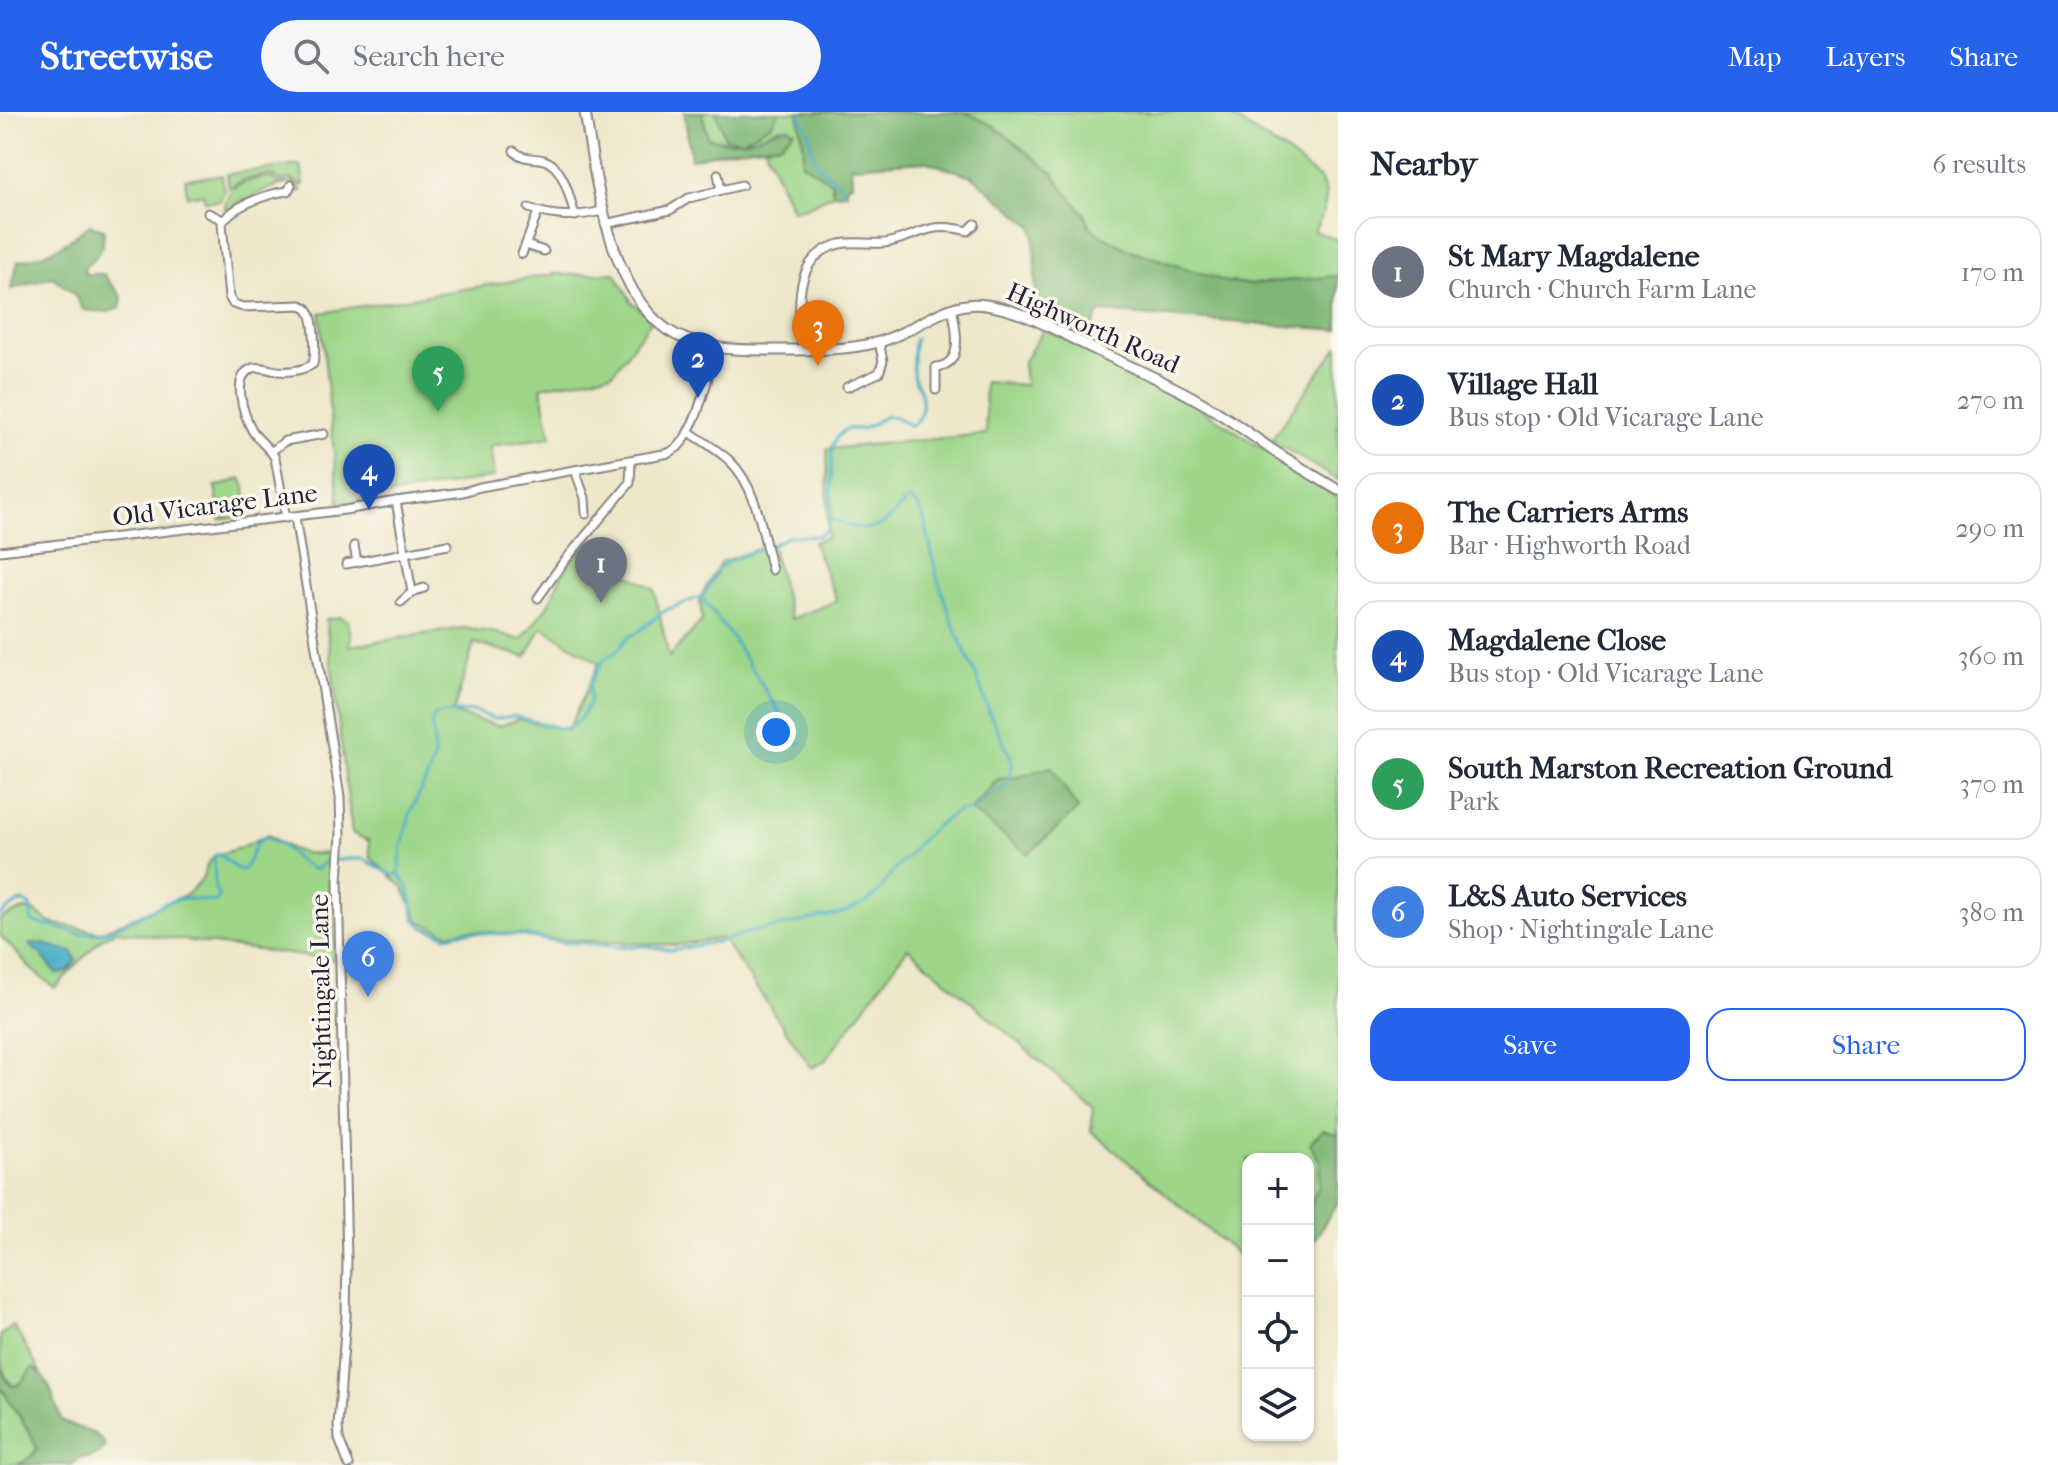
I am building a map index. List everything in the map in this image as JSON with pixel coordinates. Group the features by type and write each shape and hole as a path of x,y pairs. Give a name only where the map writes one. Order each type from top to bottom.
{"street":[{"name":"Highworth Road","path":"585,112 605,224 626,276 648,311 673,333 690,341 730,349 852,347 879,342 952,308 972,304 1001,308 1033,320 1194,398 1338,490"},
{"path":"517,166 517,154 554,165 575,216"},
{"path":"718,174 721,190"},
{"path":"223,220 260,198 288,191 291,185"},
{"path":"605,224 670,210 689,198 742,185"},
{"path":"529,208 550,215 575,216 602,211"},
{"path":"522,254 538,212"},
{"path":"208,213 223,220"},
{"path":"223,220 229,297 233,304 243,307 301,305 308,309 312,319 315,360 311,366 279,371 254,368 242,379 240,386 245,414 254,434 272,451 285,441 324,434"},
{"path":"803,350 800,293 808,268 822,253 839,244 878,244 937,227 953,228 969,236 975,224"},
{"path":"526,245 544,251"},
{"path":"936,390 936,367 950,363 955,353 952,308"},
{"path":"847,387 879,373 883,361 879,342"},
{"path":"713,347 701,404 689,432 724,456 741,475 766,542 772,570"},
{"name":"Old Vicarage Lane","path":"0,551 290,517 463,492 669,453 689,432"},
{"name":"Nightingale Lane","path":"272,451 290,517 340,797 338,866 347,1260 338,1426 339,1439 349,1465"},
{"path":"538,598 562,564 630,483 631,461"},
{"path":"575,470 585,498 586,514"},
{"path":"396,501 412,592"},
{"path":"346,564 448,545"},
{"path":"354,546 357,562"},
{"path":"401,602 412,592 424,588"}],"green space":[{"path":"684,112 702,112 708,138 726,142 741,140 725,138 716,112 779,112 771,125 742,141 783,128 789,127 794,131 780,144 729,150 691,159"},
{"path":"702,112 716,112 771,125 779,112 798,112 804,148 832,183 833,194 809,206 792,210 766,146 780,144 794,131 779,127 763,136 745,140 708,138"},
{"path":"798,112 965,112 994,126 1054,174 1085,214 1089,226 1127,249 1227,282 1251,284 1338,276 1338,330 1100,312 1087,338 1036,308 1032,226 972,176 924,161 851,166 852,184 846,188 846,193 833,194 832,183 802,163 804,148"},
{"path":"965,112 1224,112 1289,154 1320,179 1326,199 1314,231 1338,240 1338,276 1251,284 1227,282 1127,249 1089,226 1085,214 1054,174 994,126"},
{"path":"301,165 304,185 292,179 280,181 270,174 246,179 229,188 227,174"},
{"path":"222,175 224,190 220,201 205,201 203,194 187,196 185,179"},
{"path":"270,177 279,184 289,183 263,191 225,212 232,189 245,182"},
{"path":"90,225 104,229 104,236 100,251 84,268 85,274 103,274 122,297 120,308 108,312 83,310 75,295 53,277 11,289 18,261 57,248"},
{"path":"560,273 615,273 631,301 652,320 613,373 541,387 551,437 490,446 494,477 339,504 320,313"},
{"path":"1044,329 1182,396 1338,498 1338,1133 1320,1162 1319,1187 1314,1196 1314,1153 1242,1153 1242,1258 1091,1131 1093,1107 908,948 825,1061 812,1068 722,938 676,945 546,939 465,930 449,934 419,921 403,887 370,857 369,841 352,833 326,619 341,617 348,621 349,646 463,628 521,640 548,605 563,572 582,548 654,589 669,657 702,621 700,598 721,562 771,544 791,619 837,601 813,542 828,537 827,449 986,434 984,382 1025,385 1023,363","holes":["542,627 599,663 568,730 519,719 499,726 453,713 474,643 526,657"]},
{"path":"1338,346 1338,480 1271,440"},
{"path":"241,478 245,487 247,516 220,520 215,486"},
{"path":"1051,767 1078,809 1028,854 970,810 998,779 1018,777"},
{"path":"268,835 297,851 330,853 333,960 116,931 102,938 55,988 32,970 0,935 0,919 24,909 34,911 51,923 100,932 188,894 202,879 208,863 215,856"},
{"path":"1323,1130 1338,1133 1338,1202 1314,1240 1314,1196 1319,1187 1320,1162 1310,1143"},
{"path":"13,1325 42,1375 37,1370 30,1370 24,1382 13,1386 3,1369 0,1336"},
{"path":"0,1367 8,1383 13,1386 33,1368 39,1372 51,1391 61,1420 102,1440 105,1446 100,1453 81,1458 71,1465 19,1465 37,1449 30,1432 0,1386"},
{"path":"0,1386 37,1449 25,1461 16,1464 0,1465"}],"water":[{"path":"30,943 72,952 76,960 65,972 56,973"}],"waterway":[{"path":"801,112 814,159 843,191"},
{"path":"720,568 733,559 789,536 818,536 826,531 831,519 832,447 837,437 846,429 863,429 886,416 896,417 911,426 920,415 922,395 913,371 915,339"},
{"path":"717,573 703,596 666,610 603,660 590,684 590,702 572,726 562,729 514,716 494,719 474,711 434,716 431,723 434,758 410,813 399,874 408,887 415,919 423,927 447,936 466,932 517,935 563,943 672,950 843,913 878,893 895,869 936,826 958,811 975,809 988,796 1003,789 1009,780 1010,755 956,632 918,506 907,500 888,520 875,527 853,527 831,519"},
{"path":"701,597 731,636 799,743"},
{"path":"0,915 23,901 30,906 32,922 82,934 111,930 165,903 183,898 216,902 219,895 215,889 214,856 219,854 237,869 243,870 257,843 265,837 282,845 301,863 314,870 327,861 364,859 392,875 399,874"}],"place":[{"name":"The Carriers Arms","path":"818,366"},
{"name":"Village Hall","path":"698,398"},
{"name":"South Marston Recreation Ground","path":"438,412"},
{"name":"Magdalene Close","path":"369,510"},
{"name":"St Mary Magdalene","path":"601,603"},
{"name":"L&S Auto Services","path":"368,997"}]}
